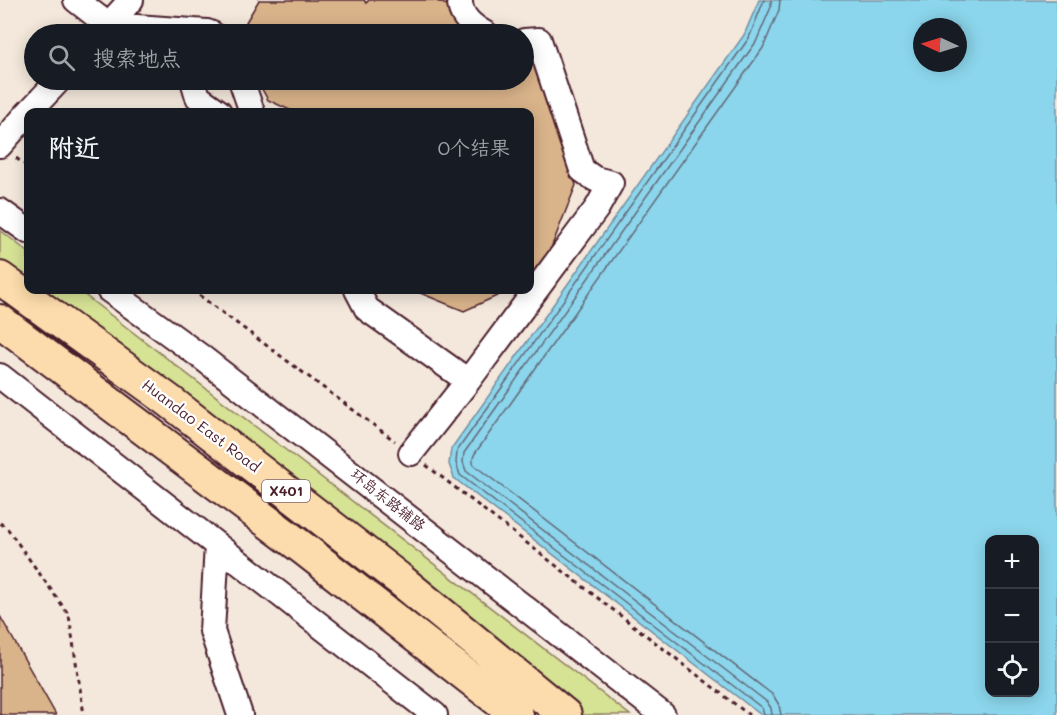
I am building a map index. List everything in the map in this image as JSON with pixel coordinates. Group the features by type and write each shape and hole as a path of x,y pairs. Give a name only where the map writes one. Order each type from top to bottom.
{"main road":[{"name":"Huandao East Road","path":"0,278 168,400 398,578 565,715"},
{"name":"X401","path":"0,321 304,549 517,715"}],"street":[{"path":"76,0 98,24"},
{"path":"109,24 131,0"},
{"path":"460,0 459,4 469,24"},
{"path":"534,40 539,40 582,170 595,179 611,183 597,208 534,292"},
{"path":"34,108 50,90"},
{"path":"196,90 198,97 213,108"},
{"path":"244,90 251,108"},
{"path":"0,145 24,119"},
{"path":"0,210 24,228"},
{"name":"环岛东路辅路","path":"115,294 200,356 663,715"},
{"path":"359,294 367,309 468,381"},
{"path":"411,453 533,294"},
{"path":"0,376 435,715"},
{"path":"217,545 212,631 240,715"}],"path":[{"path":"197,294 411,453 749,715"},
{"path":"0,523 7,528 69,615 84,715"}],"green space":[{"path":"0,230 24,249 24,291 0,273"},
{"path":"28,294 83,294 630,715 582,715"}],"water":[{"path":"759,0 1057,0 1057,715 761,715 454,478 449,464 451,449 744,35"}],"building":[{"path":"259,0 364,0 366,3 369,0 434,0 471,14 479,24 246,24"},
{"path":"534,65 568,114 562,147 576,185 540,276 534,278 534,108 285,108 268,100 262,90 534,90"},
{"path":"423,294 501,294 464,311"},
{"path":"0,616 56,715 0,715"}]}
